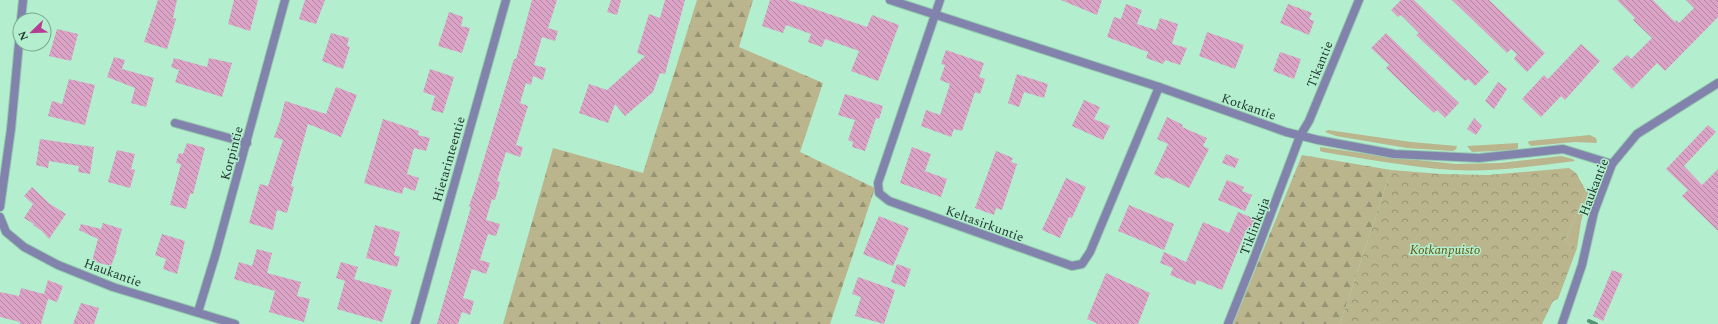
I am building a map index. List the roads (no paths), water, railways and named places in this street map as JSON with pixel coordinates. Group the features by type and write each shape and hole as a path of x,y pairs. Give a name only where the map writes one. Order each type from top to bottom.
{"street":[{"path":"22,12 23,0"},
{"name":"Korpintie","path":"198,312 247,143 285,0"},
{"name":"Hietarinteentie","path":"415,324 506,0"},
{"name":"Kotkantie","path":"890,0 1159,87 1300,136 1394,154 1479,158 1563,149 1612,164"},
{"name":"Keltasirkuntie","path":"940,0 878,183 879,193 889,201 1072,266 1082,264 1090,252 1159,87"},
{"name":"Tikantie","path":"1300,136 1309,121 1358,0"},
{"path":"0,207 11,129 18,52"},
{"name":"Haukantie","path":"1562,324 1582,265 1594,212 1612,164 1637,134 1718,83"},
{"path":"175,123 247,143"},
{"name":"Tiklinkuja","path":"1228,324 1300,136"},
{"name":"Haukantie","path":"0,217 6,232 24,247 58,265 113,287 234,324"}],"waterway":[{"path":"1589,321 1596,324"}],"park label":[{"name":"Kotkanpuisto","path":"1445,249"}]}
